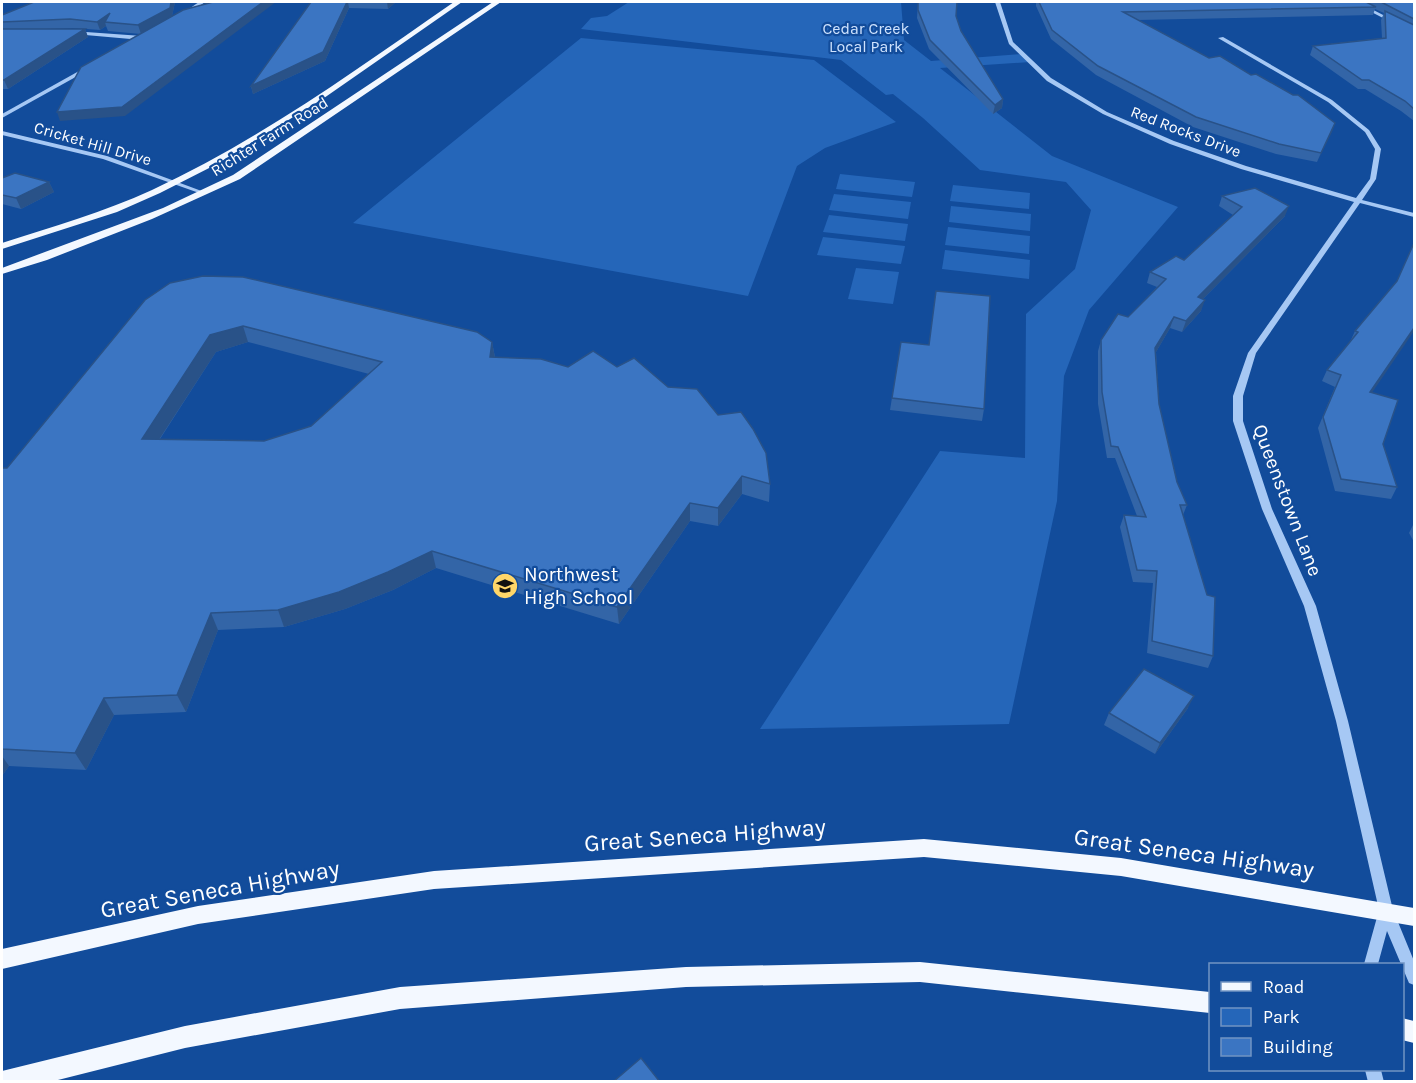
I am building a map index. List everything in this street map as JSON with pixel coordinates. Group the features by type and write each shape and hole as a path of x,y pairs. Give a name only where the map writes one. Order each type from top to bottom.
{"main road":[{"name":"Richter Farm Road","path":"2,246 114,210 176,182 268,131 458,2"},
{"name":"Richter Farm Road","path":"2,271 71,247 204,193 251,169 366,92 437,38 497,2"},
{"name":"Great Seneca Highway","path":"2,959 198,915 434,880 924,848 1121,867 1414,916"},
{"path":"2,1082 185,1037 400,998 687,977 920,972 1209,1003"}],"street":[{"path":"178,18 202,2"},
{"name":"Red Rocks Drive","path":"997,2 996,13 1004,32 1020,53 1072,95 1161,138 1292,184 1414,215"},
{"path":"1355,2 1414,33"},
{"path":"64,32 142,38"},
{"path":"133,43 151,33"},
{"name":"Queenstown Lane","path":"1221,38 1330,101 1367,131 1378,149 1373,179 1252,353 1238,396 1238,421 1267,509 1310,606 1342,722 1386,910 1414,978"},
{"path":"2,116 96,64"},
{"name":"Cricket Hill Drive","path":"2,133 105,157 204,193"},
{"path":"1371,963 1386,910"}],"green space":[{"name":"Cedar Creek Local Park","path":"629,2 901,2 904,40 931,61 1021,54 1030,62 940,68 1052,156 1178,207 1089,310 1064,376 1057,501 1009,724 760,729 940,451 1025,458 1026,314 1075,269 1091,210 1066,182 980,170 893,94 886,95 841,60 581,29 591,18 607,16"},
{"path":"581,38 814,60 896,122 825,148 797,166 748,296 353,223"},
{"path":"840,174 915,182 912,197 836,189"},
{"path":"953,185 1030,193 1029,209 950,201"},
{"path":"834,194 911,202 908,219 829,210"},
{"path":"951,206 1031,214 1030,231 949,222"},
{"path":"829,215 908,224 905,241 823,232"},
{"path":"948,227 1030,236 1029,254 945,245"},
{"path":"823,237 905,246 901,264 817,255"},
{"path":"945,250 1030,260 1029,279 942,269"},
{"path":"856,268 899,272 893,304 848,299"}],"building":[{"path":"34,2 171,2 170,8 138,25 105,22 110,13 97,22 70,19 2,22 2,15"},
{"path":"213,2 263,2 122,107 57,112 81,67 183,10"},
{"path":"311,2 347,2 323,52 251,86"},
{"path":"918,2 957,2 956,16 961,31 1003,99 995,105 930,40 918,10"},
{"path":"1039,2 1366,2 1376,7 1123,12 1209,58 1220,56 1251,75 1256,74 1293,95 1298,95 1335,123 1321,153 1279,144 1196,117 1098,66 1052,30"},
{"path":"1381,2 1414,2 1414,19"},
{"path":"1385,11 1414,25 1414,109 1405,101 1369,80 1362,80 1313,46 1386,38"},
{"path":"2,29 85,29 2,80"},
{"path":"15,173 49,182 16,198 2,195 2,178"},
{"path":"1255,188 1289,206 1198,297 1205,300 1186,321 1174,317 1155,348 1159,404 1177,482 1187,505 1180,505 1207,595 1215,597 1213,656 1152,641 1157,571 1137,570 1124,515 1146,517 1118,447 1111,446 1102,392 1101,340 1118,314 1128,317 1166,279 1150,272 1176,256 1184,260 1242,207 1222,196"},
{"path":"1414,243 1414,328 1370,392 1398,400 1383,444 1397,487 1341,479 1323,417 1341,375 1327,370 1358,332 1355,331 1397,281"},
{"path":"203,276 243,277 477,332 492,342 490,357 541,359 568,367 593,351 617,367 634,358 668,387 697,389 718,415 741,412 766,453 770,484 742,476 718,508 690,503 617,607 432,551 339,592 278,610 211,613 177,695 104,698 75,753 2,749 2,468 7,468 145,300 170,283","holes":["243,326 382,362 311,426 264,441 142,439 210,335"]},
{"path":"936,291 990,296 984,409 892,398 901,342 929,345"},
{"path":"1144,669 1194,696 1160,743 1109,713"},
{"path":"641,1058 660,1082 613,1082"}],"place":[{"name":"Northwest High School","path":"505,586"}]}
